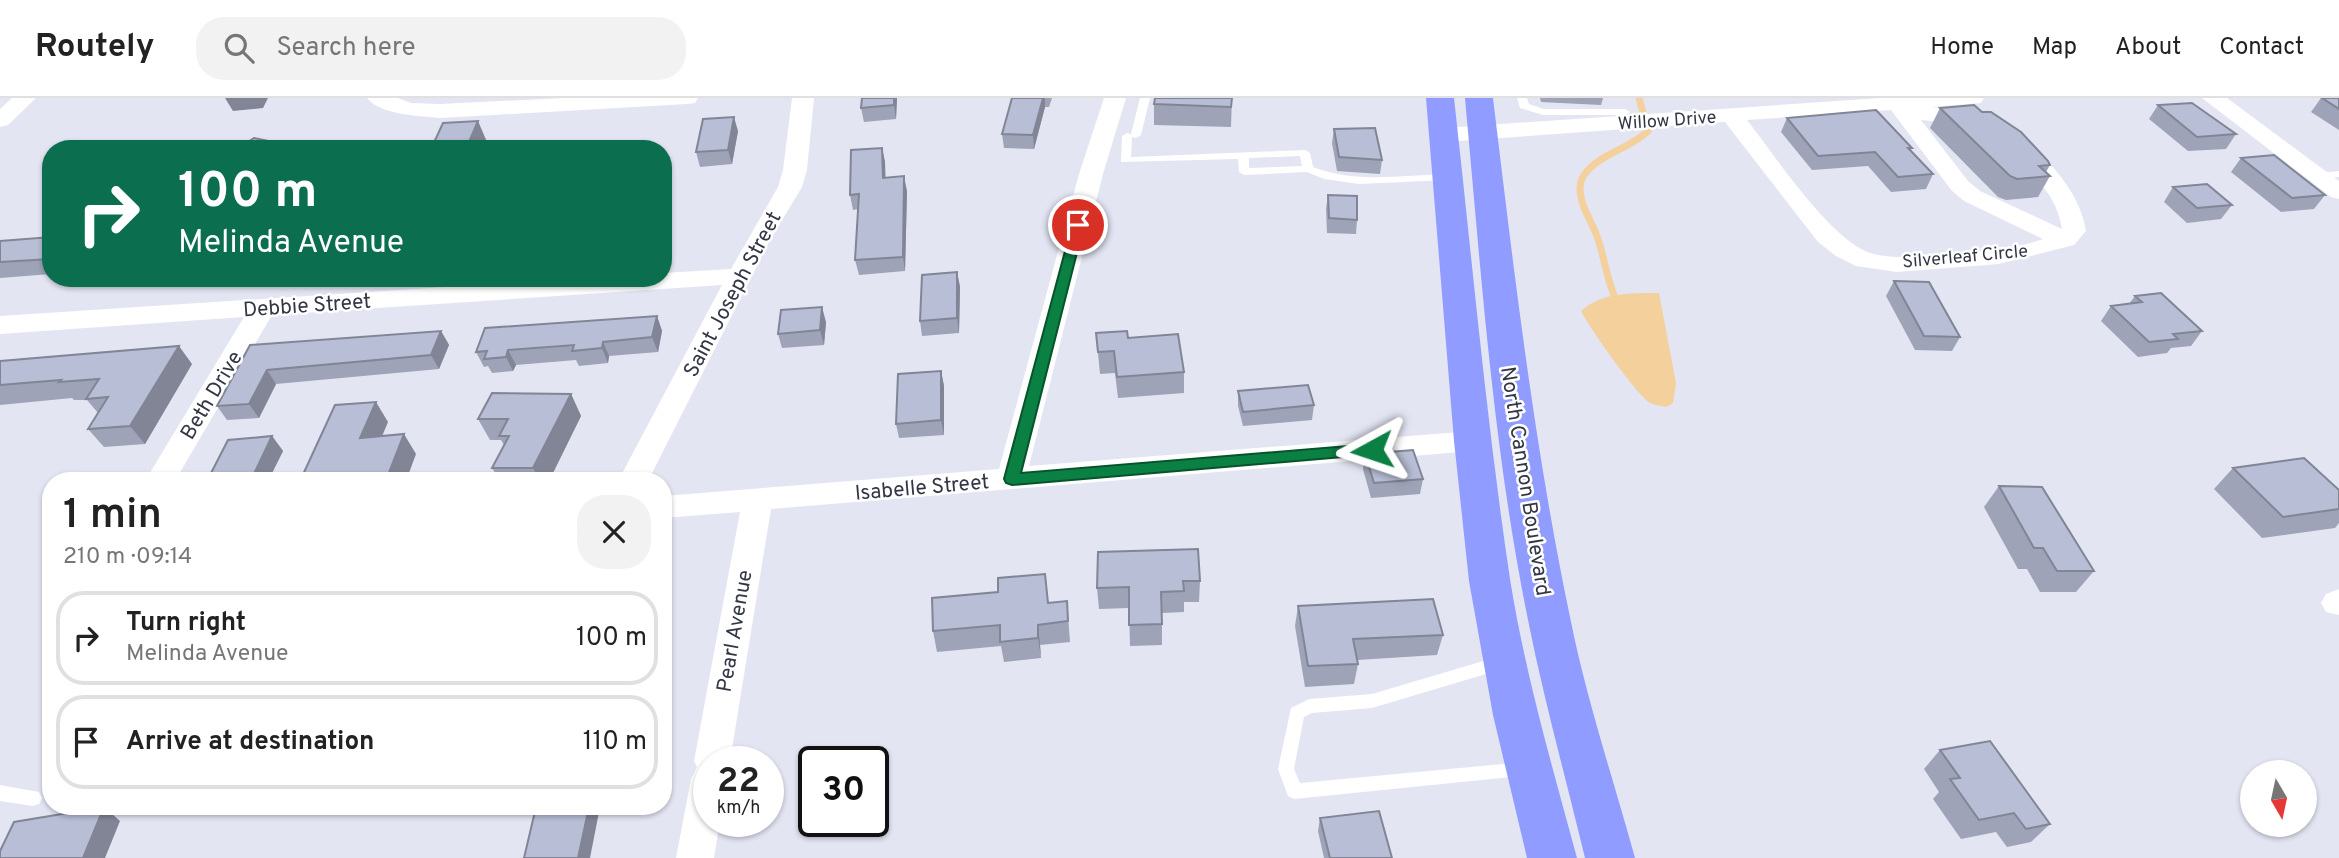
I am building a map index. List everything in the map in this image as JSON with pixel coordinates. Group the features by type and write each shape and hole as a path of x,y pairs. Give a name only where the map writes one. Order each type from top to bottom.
{"main road":[{"name":"North Cannon Boulevard","path":"1440,98 1473,442 1490,581 1529,770 1552,858"},
{"name":"North Cannon Boulevard","path":"1480,116 1504,338 1535,544 1549,621 1610,858"}],"street":[{"path":"0,120 25,98"},
{"path":"379,98 408,110 440,111 687,98"},
{"name":"Saint Joseph Street","path":"638,472 739,276 790,187 803,98"},
{"path":"1012,479 1091,174 1115,98"},
{"name":"Willow Drive","path":"1444,135 1480,116 1731,115 1900,108 1973,98"},
{"path":"2213,98 2329,175 2339,192"},
{"path":"1900,108 1959,116 1999,131 2039,165 2055,186 2074,222 2074,231 2065,240 1972,196 1960,186 1900,108"},
{"name":"Silverleaf Circle","path":"1731,115 1827,237 1857,258 1879,263 1978,258 2038,249 2065,240"},
{"name":"Debbie Street","path":"672,281 739,276"},
{"name":"Debbie Street","path":"0,325 575,287"},
{"name":"Beth Drive","path":"165,472 263,308"},
{"name":"Isabelle Street","path":"672,506 1473,442"},
{"name":"Pearl Avenue","path":"715,746 757,501"},
{"path":"695,858 699,837"}],"lane":[{"path":"1145,98 1125,160 1305,153 1308,169"},
{"path":"1522,98 1524,106 1543,112 1627,117 1621,98"},
{"path":"1243,155 1244,172 1308,169 1331,178 1353,181 1448,177"},
{"path":"1506,662 1372,701 1309,706 1297,713 1286,769 1294,791 1529,770"},
{"path":"0,793 33,798"}],"shaded area":[{"path":"1659,293 1676,383 1673,403 1666,407 1650,403 1635,387 1602,345 1581,311 1608,297"}],"building":[{"path":"862,98 894,98 894,105 861,108"},
{"path":"1012,98 1043,98 1033,135 1002,134"},
{"path":"1155,98 1232,98 1231,107 1154,104"},
{"path":"2322,98 2339,98 2339,109"},
{"path":"2192,103 2236,134 2197,137 2158,105"},
{"path":"1974,105 1982,112 1991,112 2021,132 2048,161 2050,165 2039,166 2050,176 2017,179 2010,176 1940,108"},
{"path":"1876,110 1933,174 1898,177 1875,152 1818,156 1787,118"},
{"path":"734,117 728,150 696,152 703,119"},
{"path":"478,121 470,140 435,140 443,123"},
{"path":"1375,128 1382,160 1339,157 1334,129"},
{"path":"882,148 883,178 904,176 903,257 855,260 859,194 850,195 851,150"},
{"path":"2274,155 2325,195 2292,198 2241,158"},
{"path":"2207,184 2232,205 2197,208 2173,187"},
{"path":"1328,195 1357,196 1357,220 1329,218"},
{"path":"42,238 42,260 0,262 0,241"},
{"path":"957,272 957,318 920,321 922,275"},
{"path":"1894,281 1929,282 1960,337 1924,336"},
{"path":"2161,293 2202,331 2173,334 2178,339 2149,342 2111,306 2142,302 2135,296"},
{"path":"822,307 820,330 778,334 781,310"},
{"path":"657,316 652,337 603,342 602,348 572,351 574,345 508,350 506,357 484,359 487,351 476,352 485,328"},
{"path":"441,331 431,355 267,370 249,404 217,406 250,345"},
{"path":"1127,331 1128,338 1178,334 1184,372 1117,377 1114,351 1098,352 1096,333"},
{"path":"179,346 130,426 88,429 108,397 86,399 99,379 0,385 0,361"},
{"path":"941,371 941,420 896,424 898,374"},
{"path":"1308,385 1314,405 1243,412 1238,391"},
{"path":"492,393 571,394 533,468 492,468 509,436 499,436 508,419 478,419"},
{"path":"376,402 360,438 404,434 389,472 304,472 335,405"},
{"path":"272,436 255,472 212,472 228,440"},
{"path":"1413,450 1423,479 1374,483 1365,454"},
{"path":"2304,458 2339,490 2339,509 2283,517 2233,468"},
{"path":"1999,486 2042,487 2094,571 2057,571 2043,548 2034,548"},
{"path":"1198,549 1200,581 1183,581 1184,591 1161,592 1162,624 1129,625 1129,587 1097,588 1098,552"},
{"path":"1045,574 1048,603 1067,601 1068,621 1038,625 1038,638 1000,642 1000,625 933,631 932,598 998,592 998,578"},
{"path":"1433,599 1443,635 1353,639 1358,664 1308,666 1298,606"},
{"path":"1990,741 2050,824 2026,829 2014,813 1979,820 1950,779 1960,778 1940,750"},
{"path":"1379,811 1392,858 1330,858 1320,818"},
{"path":"56,815 101,815 83,858 0,858 0,851 14,822"},
{"path":"534,815 587,815 578,858 524,858"}],"waterway":[{"path":"1639,98 1643,113"},
{"path":"1617,302 1598,239 1582,202 1580,185 1585,173 1595,163 1634,142 1648,131"}],"route":[{"path":"1078,225 1012,479 1372,450"}]}
